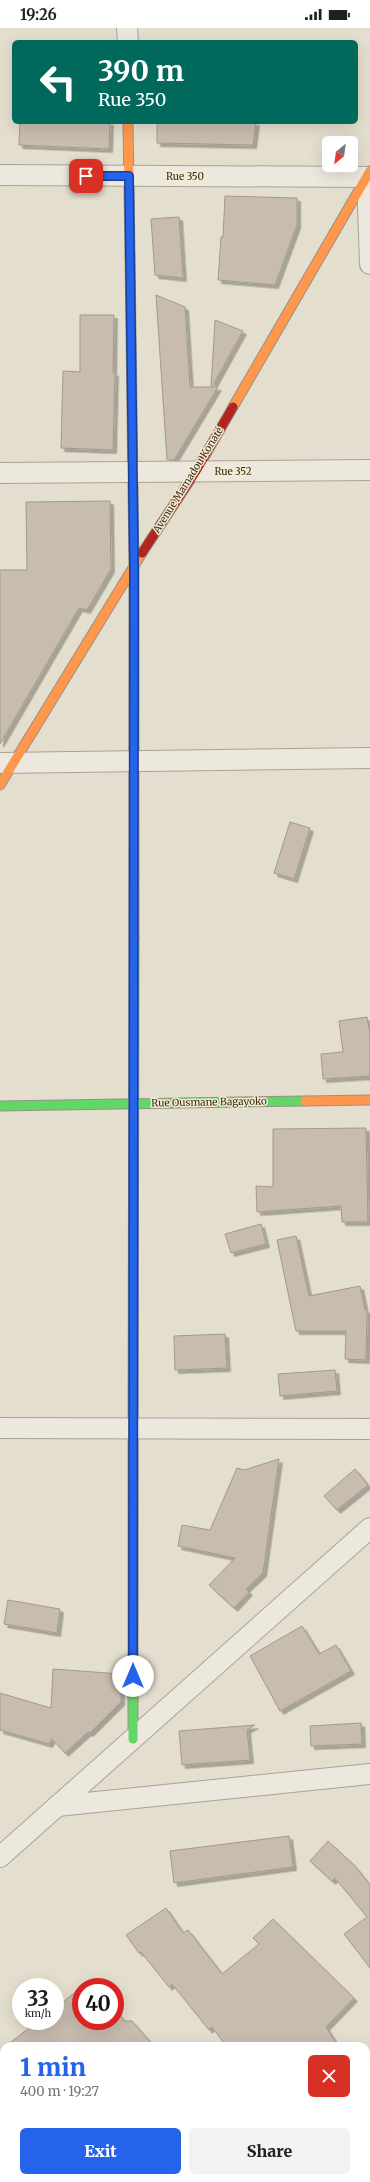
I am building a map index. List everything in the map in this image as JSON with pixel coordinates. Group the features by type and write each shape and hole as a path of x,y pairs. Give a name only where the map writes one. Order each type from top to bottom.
{"street":[{"path":"127,28 128,40"},
{"path":"128,124 134,565 133,1738"},
{"name":"Rue 350","path":"0,175 369,175"},
{"path":"369,175 370,264"},
{"name":"Avenue Mamadou Konaté","path":"0,785 7,763 196,471 369,175"},
{"name":"Rue 352","path":"0,472 370,470"},
{"path":"7,763 370,758"},
{"name":"Rue Ousmane Bagayoko","path":"0,1106 370,1100"},
{"path":"0,1428 370,1429"},
{"path":"0,1856 370,1528"},
{"path":"57,1806 370,1774"}],"building":[{"path":"20,124 110,124 109,149 19,145"},
{"path":"157,124 256,124 253,145 157,143"},
{"path":"225,196 297,198 297,225 275,285 218,280 221,237 223,237"},
{"path":"179,217 183,278 155,275 151,219"},
{"path":"156,295 185,307 190,387 211,387 215,320 243,331 212,387 218,387 174,460 167,460"},
{"path":"80,315 114,315 113,373 115,373 113,450 61,448 63,371 80,372"},
{"path":"110,501 111,569 87,610 79,608 0,744 0,570 27,570 26,502"},
{"path":"290,822 310,828 294,879 274,873"},
{"path":"367,1017 370,1034 370,1076 323,1079 321,1054 343,1052 339,1021"},
{"path":"366,1128 368,1222 342,1222 341,1206 257,1212 256,1186 273,1187 273,1129"},
{"path":"261,1224 266,1244 231,1253 225,1234"},
{"path":"296,1236 309,1296 360,1286 365,1310 367,1310 366,1360 345,1359 346,1331 296,1331 277,1240"},
{"path":"225,1334 227,1368 175,1370 174,1336"},
{"path":"335,1370 337,1391 280,1396 278,1374"},
{"path":"279,1459 263,1573 246,1589 249,1592 234,1608 209,1585 235,1558 178,1546 182,1525 210,1530 237,1468 244,1470"},
{"path":"355,1469 368,1485 337,1510 324,1496"},
{"path":"8,1600 60,1609 57,1633 4,1624"},
{"path":"302,1626 319,1654 336,1645 351,1671 280,1711 250,1656"},
{"path":"53,1669 121,1674 121,1702 90,1733 88,1732 65,1753 52,1739 49,1744 0,1730 0,1693 51,1708"},
{"path":"361,1723 362,1744 311,1746 310,1726"},
{"path":"255,1725 247,1730 250,1760 182,1765 179,1731"},
{"path":"289,1836 293,1867 174,1883 170,1851"},
{"path":"328,1841 354,1865 370,1885 370,1968 344,1934 367,1917 335,1878 332,1881 310,1861"},
{"path":"166,1908 183,1933 188,1930 222,1974 259,1944 253,1938 273,1919 354,1998 326,2027 335,2042 223,2042 212,2027 209,2030 172,1984 169,1987 141,1952 139,1953 126,1935"},
{"path":"72,1995 72,2030 124,2030 124,2021 132,2021 150,2042 11,2042 26,2030 64,2030 64,2001"}],"traffic: fast":[{"path":"130,256 134,565 134,748"},
{"path":"133,1433 134,937"},
{"path":"0,1106 305,1101"},
{"path":"133,1663 133,1739"}],"traffic: slow":[{"path":"128,124 130,256"},
{"path":"233,407 370,171"},
{"path":"0,785 142,553"},
{"path":"134,748 134,937"},
{"path":"305,1101 370,1100"},
{"path":"133,1433 133,1663"}],"traffic: jam":[{"path":"142,553 196,471 233,407"}],"route":[{"path":"86,176 129,176 134,565 133,1676"}]}
